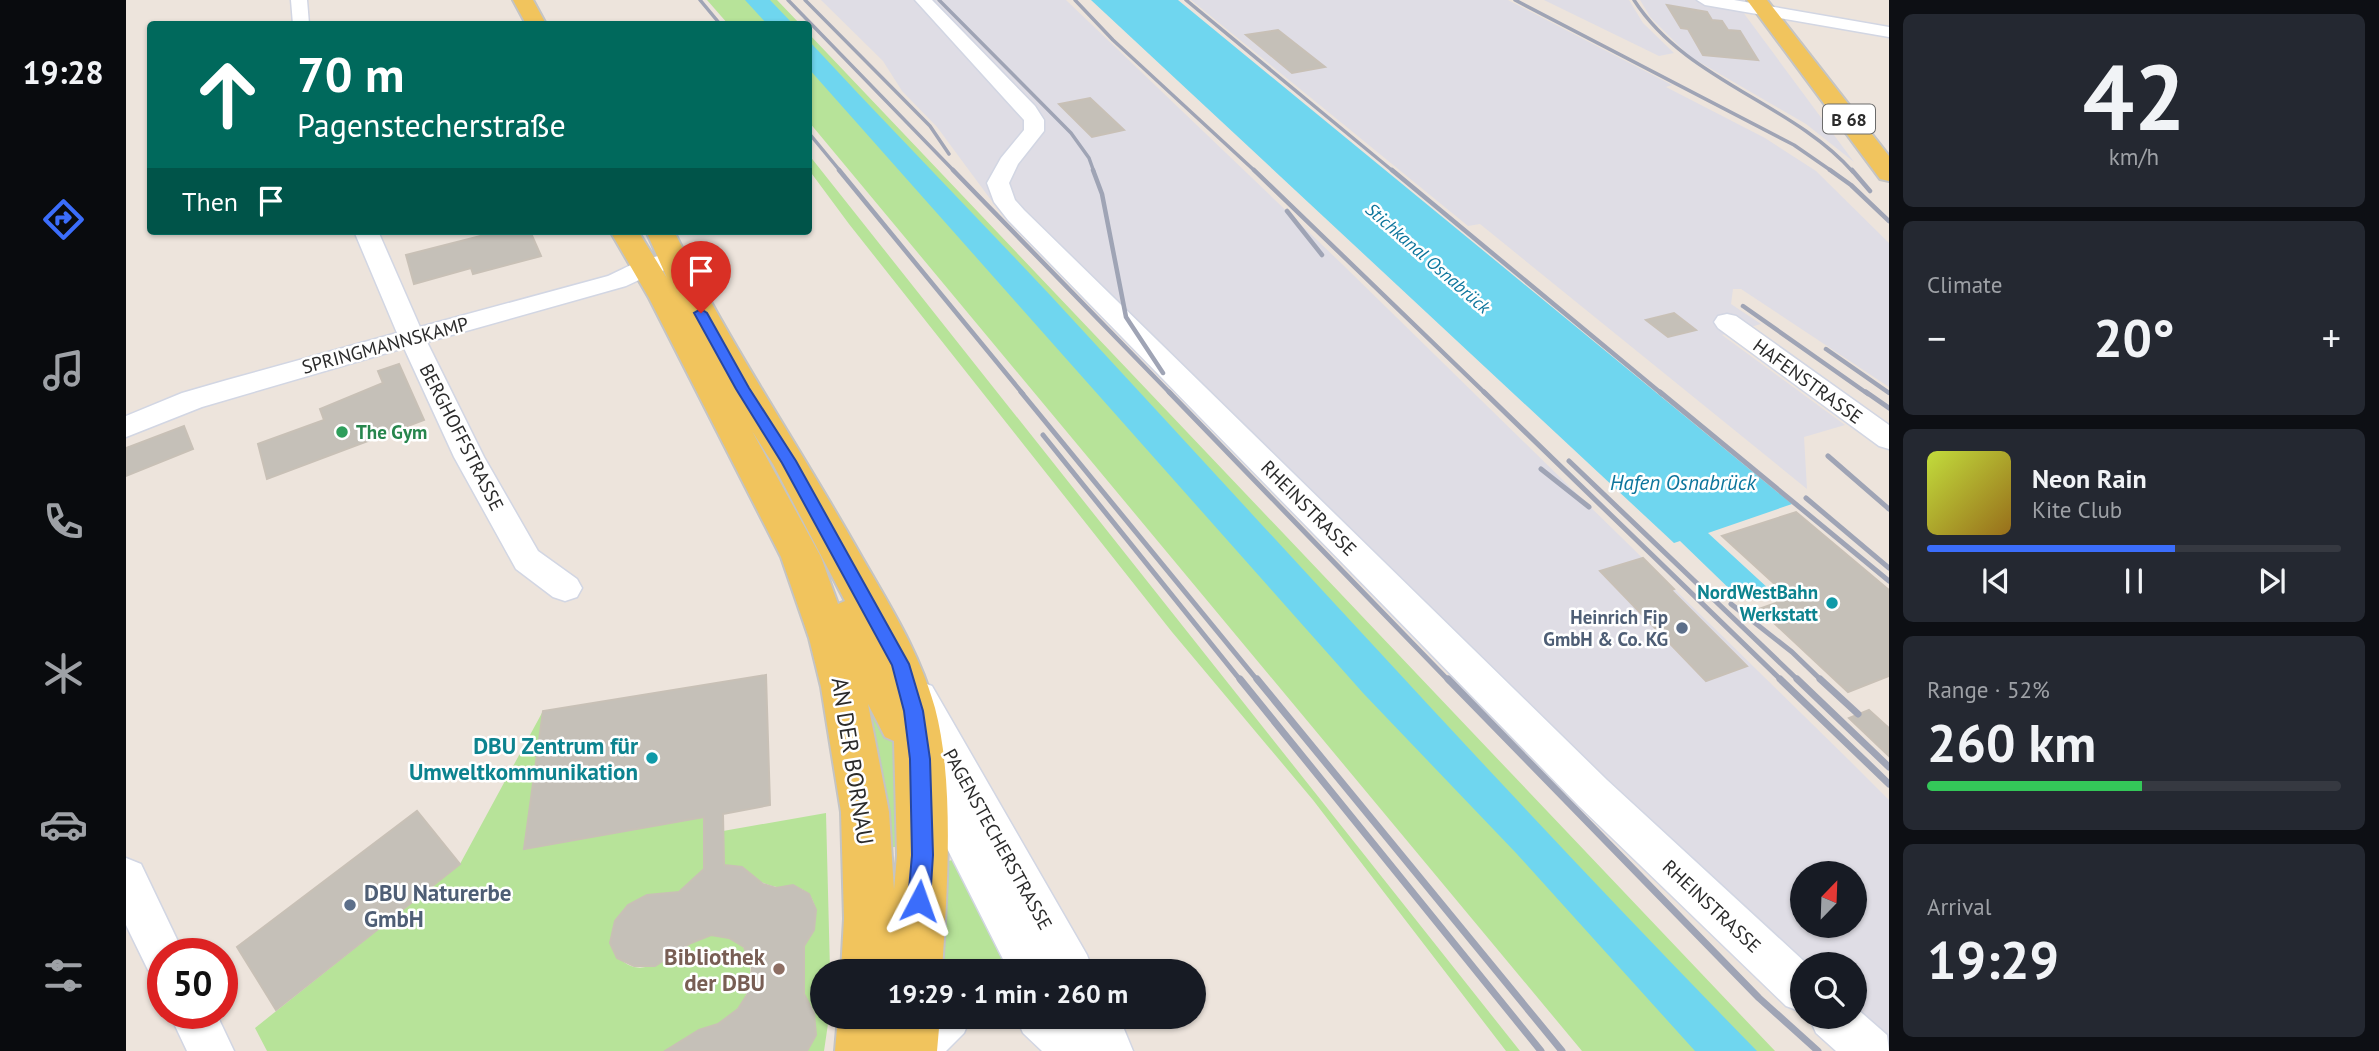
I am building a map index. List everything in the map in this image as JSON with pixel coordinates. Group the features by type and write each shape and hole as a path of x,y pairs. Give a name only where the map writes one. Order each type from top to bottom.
{"main road":[{"path":"523,0 534,21"},
{"name":"B 68","path":"1762,6 1889,173"},
{"name":"PAGENSTECHERSTRASSE","path":"631,235 660,253 719,346 789,461 900,664"},
{"name":"PAGENSTECHERSTRASSE","path":"660,253 801,557"},
{"path":"801,557 829,586 920,759"},
{"name":"AN DER BORNAU","path":"801,557 833,650 857,758 869,859 868,959"},
{"path":"900,664 913,711 920,759 922,855 916,959"},
{"path":"863,1051 865,1029"},
{"path":"909,1051 911,1029"}],"street":[{"path":"299,0 300,21"},
{"name":"RHEINSTRASSE","path":"923,0 1028,110 1034,120 1034,131 1001,173 999,191 1010,209 1593,793 1790,979"},
{"path":"1705,0 1762,6 1889,32"},
{"name":"BERGHOFFSTRASSE","path":"368,235 410,333 469,457 527,561 565,588"},
{"name":"SPRINGMANNSKAMP","path":"126,426 215,393 612,271 660,253"},
{"name":"HAFENSTRASSE","path":"1727,322 1889,439"},
{"name":"SPRINGMANNSKAMP","path":"126,416 218,382 410,333"},
{"name":"PAGENSTECHERSTRASSE","path":"900,664 1064,959"},
{"name":"PAGENSTECHERSTRASSE","path":"920,759 1026,959"},
{"path":"126,879 155,938"},
{"path":"200,1029 211,1051"},
{"path":"919,1051 923,1041 936,1029"},
{"path":"1065,1029 1082,1037"},
{"path":"1846,1029 1871,1051"}],"shaded area":[{"path":"821,0 1066,0 1342,264 1889,800 1889,1051 1848,1051 1823,1029 1867,1029 1867,952 1790,952 1790,1000 991,200 937,127 902,91 883,61"},
{"path":"1191,0 1508,0 1672,85 1666,87 1765,138 1816,171 1889,243 1889,387 1741,289 1733,289 1731,304 1761,324 1722,335 1845,425 1804,437 1807,489 1480,224 1468,226"},
{"path":"1544,0 1629,0 1643,23 1674,53 1659,56"},
{"path":"1640,0 1734,0 1854,162 1806,124 1689,56 1651,18"}],"green space":[{"path":"707,0 777,0 797,21 725,21"},
{"path":"812,37 1775,1051 1582,1051 812,126"},
{"path":"812,159 1520,1051 1506,1051 1313,800 1172,632 812,174"},
{"path":"849,643 902,743 909,846 881,848"},
{"path":"543,711 524,849 704,817 704,869 679,892 647,895 628,905 615,921 610,943 621,959 632,967 645,967 709,936 724,935 735,940 743,947 750,970 746,996 739,1007 732,1015 689,1038 673,1051 267,1051 255,1028 460,864"},
{"path":"826,813 830,959 810,959 810,1009 804,991 803,958 804,947 814,927 814,903 803,890 772,886 740,869 724,865 723,831"},
{"path":"959,858 1011,959 933,959 938,864"},
{"path":"815,1029 827,1029 824,1051 807,1051"}],"water":[{"path":"745,0 770,0 790,21 764,21"},
{"name":"Hafen Osnabrück","path":"1091,0 1178,0 1792,504 1708,533 1770,590 1741,600 1680,541 1674,543"},
{"path":"812,44 1052,297 1503,785 1757,1051 1695,1051 1516,853 1363,693 812,72"}],"building":[{"path":"1667,5 1707,12 1712,20 1722,21 1728,30 1740,31 1758,60 1703,55 1688,29 1681,28"},
{"path":"1278,30 1325,67 1292,73 1246,35"},
{"path":"1090,98 1124,130 1092,137 1059,104"},
{"path":"484,235 532,235 541,256 473,274 471,268 414,284 406,255"},
{"path":"1674,313 1696,330 1668,337 1646,320"},
{"name":"The Gym","path":"399,364 424,420 267,479 258,444 324,420 320,409 383,383 378,371"},
{"path":"184,426 193,449 126,476 126,448"},
{"name":"NordWestBahn Werkstatt","path":"1796,512 1889,590 1889,676 1848,692 1759,609 1790,598 1722,536"},
{"name":"Heinrich Fip GmbH & Co. KG","path":"1643,558 1747,666 1706,681 1600,571"},
{"path":"766,675 770,805 723,814 724,865 742,867 763,884 776,888 793,885 809,894 816,910 814,930 804,946 804,994 810,1005 810,1029 815,1029 816,1035 807,1051 665,1051 699,1030 718,1024 738,1009 750,990 752,966 744,947 729,938 711,935 691,943 655,966 634,966 617,958 610,943 615,921 628,905 647,895 679,892 704,869 704,817 524,849 543,711"},
{"path":"1869,710 1889,728 1889,756 1849,718"},
{"name":"DBU Naturerbe GmbH","path":"417,811 460,864 276,1010 238,946"}],"railway":[{"path":"700,0 718,21"},
{"path":"788,0 808,21"},
{"path":"805,0 930,126 949,154"},
{"path":"939,0 1071,133 1089,158 1094,172"},
{"path":"1075,0 1113,40 1256,172"},
{"path":"1186,0 1394,172"},
{"path":"1515,0 1794,145 1833,172"},
{"path":"1634,0 1656,28 1681,51 1800,127 1828,148 1853,172"},
{"path":"812,25 955,172"},
{"path":"812,137 841,172"},
{"path":"839,170 1023,394"},
{"path":"953,170 1171,394"},
{"path":"1093,170 1102,194 1126,317 1163,373"},
{"path":"1254,170 1486,394"},
{"path":"1392,170 1662,394"},
{"path":"1830,170 1851,185 1889,221"},
{"path":"1852,170 1870,191"},
{"path":"1287,211 1322,255"},
{"path":"1743,306 1868,394"},
{"path":"1826,349 1889,393"},
{"path":"1021,392 1258,681"},
{"path":"1169,392 1449,681"},
{"path":"1484,392 1782,681"},
{"path":"1660,392 1889,581"},
{"path":"1866,392 1889,408"},
{"path":"1043,435 1241,681"},
{"path":"1828,456 1889,509"},
{"path":"1569,461 1799,681"},
{"path":"1541,469 1589,507"},
{"path":"1806,498 1889,568"},
{"path":"1731,604 1792,652 1822,681"},
{"path":"1240,679 1541,1051"},
{"path":"1257,679 1562,1051"},
{"path":"1448,679 1759,998 1818,1051"},
{"path":"1780,679 1889,784"},
{"path":"1797,679 1889,767"},
{"path":"1820,679 1858,714"}],"place":[{"name":"The Gym","path":"342,432"},
{"name":"NordWestBahn Werkstatt","path":"1832,603"},
{"name":"Heinrich Fip GmbH & Co. KG","path":"1682,628"},
{"name":"DBU Zentrum für Umweltkommunikation","path":"652,758"},
{"name":"DBU Naturerbe GmbH","path":"350,905"},
{"name":"Bibliothek der DBU","path":"779,969"}],"route":[{"path":"701,313 743,389 789,461 900,664 913,711 920,759 922,855 919,901"}],"water label":[{"name":"Stichkanal Osnabrück","path":"1428,258"}]}
